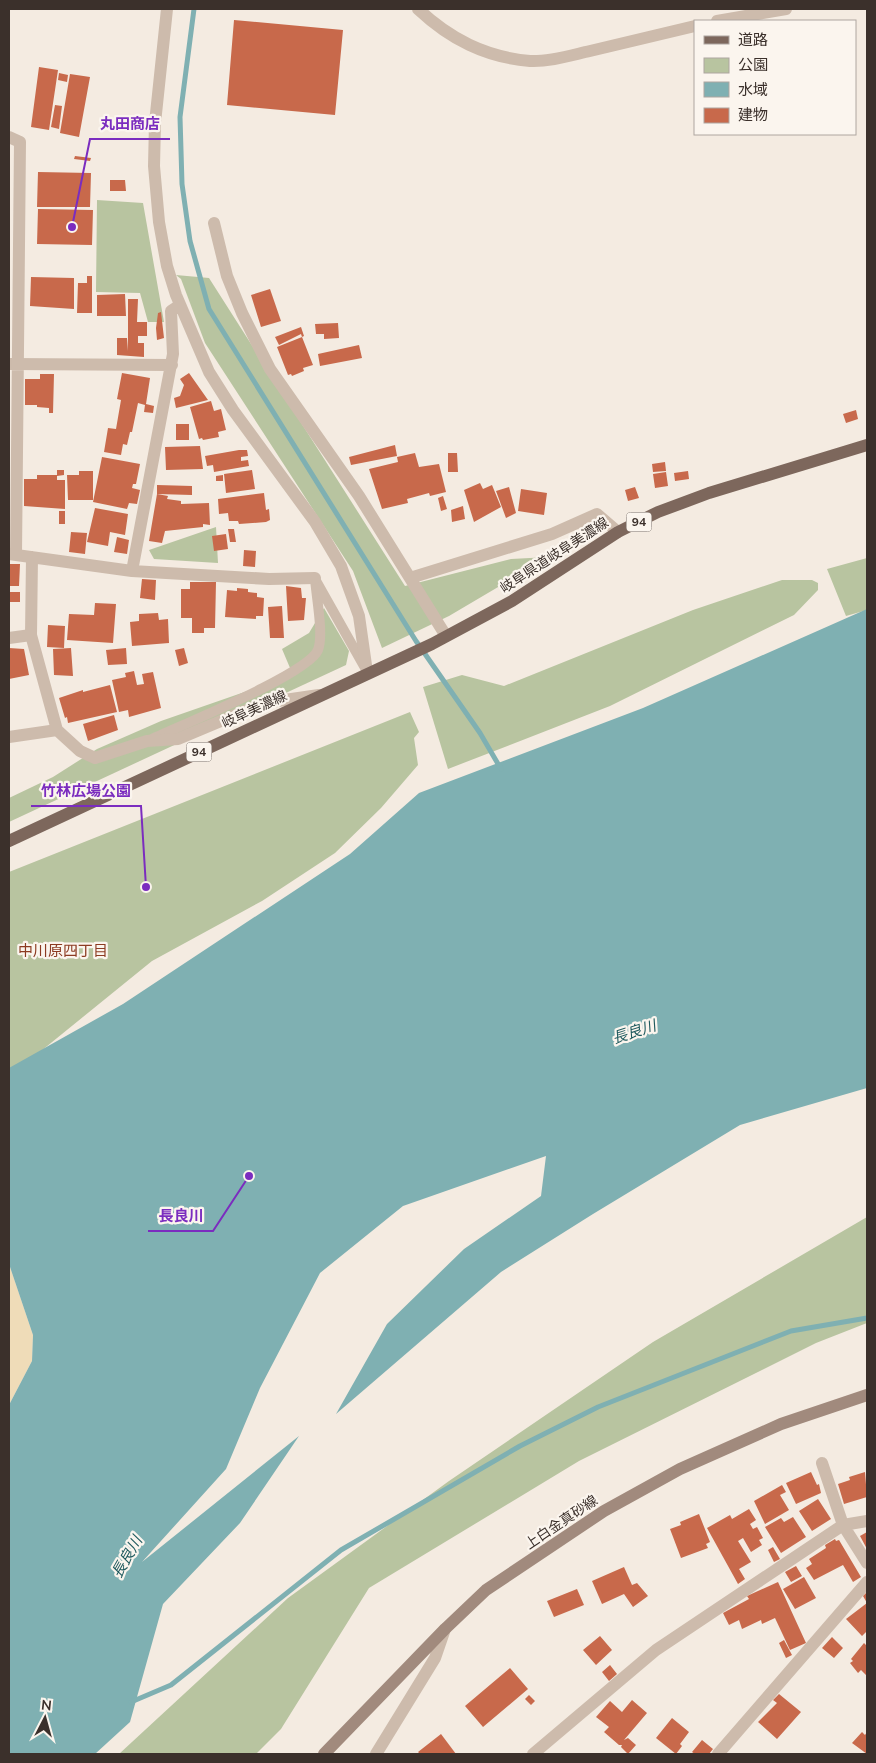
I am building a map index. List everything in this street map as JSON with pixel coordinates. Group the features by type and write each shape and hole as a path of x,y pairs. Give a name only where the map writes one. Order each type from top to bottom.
{"main road":[{"name":"岐阜県道岐阜美濃線","path":"432,644 512,601 618,532 658,512 709,493 867,445"},
{"name":"岐阜美濃線","path":"9,841 367,672 432,644"},
{"name":"上白金真砂線","path":"324,1754 445,1629 486,1590 604,1511 680,1469 772,1428 867,1394"}],"street":[{"path":"167,9 154,123 154,166 159,222 167,266 180,305 209,372 233,410 315,522 341,566 359,616 367,672"},
{"path":"418,9 441,30 472,47 503,57 532,61 572,55 694,26"},
{"path":"723,20 786,9"},
{"path":"9,137 20,142 14,248 12,554 132,571 269,579 314,578"},
{"path":"214,223 227,276 242,314 270,369 359,496 446,636"},
{"path":"132,571 172,364 171,311 180,305"},
{"path":"14,364 172,364"},
{"path":"410,578 552,534 597,514 618,532"},
{"path":"32,557 31,635 57,730 80,751 95,758 147,741 178,739 264,704 319,695"},
{"path":"9,638 31,635"},
{"path":"9,737 57,730"},
{"path":"822,1463 843,1525 867,1563"},
{"path":"533,1754 656,1650 843,1525 867,1520"},
{"path":"718,1754 867,1582"},
{"path":"376,1754 435,1658 445,1629"}],"lane":[{"path":"314,578 367,672"},
{"path":"147,741 280,679 313,657 318,649 320,636 314,578"}],"green space":[{"path":"97,200 143,203 164,322 148,322 140,293 96,292"},
{"path":"176,275 209,278 405,586 511,559 549,557 449,616 382,648 353,571 205,343 181,279"},
{"path":"216,527 218,563 154,559 149,550"},
{"path":"867,558 867,610 846,616 827,569"},
{"path":"782,580 812,580 818,583 818,590 794,615 610,706 448,769 423,687 462,675 504,686 693,610"},
{"path":"324,608 349,651 346,665 9,822 9,798 53,777 97,749 161,721 293,675 282,649 309,633"},
{"path":"410,712 419,732 414,738 418,765 381,808 335,853 262,901 152,961 9,1077 9,872"},
{"path":"867,1217 867,1323 816,1343 579,1461 369,1588 281,1729 256,1754 119,1754 288,1598 449,1481 653,1342"}],"sand":[{"path":"9,1264 33,1335 32,1361 9,1405"}],"water":[{"name":"長良川","path":"867,609 867,1088 740,1125 593,1214 501,1272 336,1414 387,1324 464,1249 541,1196 546,1156 403,1206 320,1273 260,1388 226,1469 142,1562 299,1436 240,1523 163,1604 130,1722 95,1754 9,1754 9,1405 32,1361 33,1335 9,1264 9,1068 123,1004 350,854 419,793 643,708"}],"building":[{"path":"234,20 343,30 335,115 227,105"},
{"path":"39,67 58,70 49,130 31,127"},
{"path":"59,73 68,75 67,82 58,80"},
{"path":"70,74 90,77 79,137 60,133"},
{"path":"55,105 62,106 59,129 51,127"},
{"path":"75,156 91,158 90,161 74,159"},
{"path":"38,172 91,173 90,207 37,207"},
{"path":"110,180 125,180 126,191 110,191"},
{"path":"38,209 93,210 92,245 37,244"},
{"path":"87,276 92,276 92,313 77,313 78,283 87,283"},
{"path":"31,277 74,278 74,309 30,306"},
{"path":"270,289 281,321 261,327 251,295"},
{"path":"125,294 126,316 97,316 97,295"},
{"path":"128,299 138,299 137,322 147,322 147,336 138,336 138,343 144,343 144,357 117,355 117,338 127,338 128,351"},
{"path":"161,312 164,338 157,340 158,313"},
{"path":"338,323 339,338 324,339 324,334 316,334 315,324"},
{"path":"301,327 304,336 302,337 301,334 279,345 275,337"},
{"path":"302,337 313,365 303,368 304,371 292,376 291,374 288,375 277,347"},
{"path":"359,345 362,358 320,366 318,354"},
{"path":"122,373 150,378 146,404 154,406 153,413 144,412 145,405 138,403 132,432 130,432 127,445 123,444 121,455 104,452 108,428 116,429 121,400 117,399"},
{"path":"189,373 208,400 176,408 174,398 180,396 184,385 180,379"},
{"path":"40,374 54,374 53,413 49,413 49,408 25,405 25,379 40,379"},
{"path":"211,401 214,411 221,409 226,430 218,432 219,437 199,439 190,407"},
{"path":"856,410 858,419 846,423 843,414"},
{"path":"176,424 189,424 189,440 176,440"},
{"path":"395,445 397,456 351,465 349,457"},
{"path":"200,446 203,469 166,470 165,447"},
{"path":"247,450 248,456 241,457 241,461 248,460 249,466 214,472 213,465 207,466 205,456"},
{"path":"415,453 419,467 439,464 446,492 430,496 429,493 407,499 408,503 382,509 369,469 398,462 397,457"},
{"path":"448,453 457,453 458,472 448,472"},
{"path":"102,457 140,464 136,484 133,484 132,488 140,490 137,504 129,503 127,509 93,502"},
{"path":"665,462 666,471 653,472 652,464"},
{"path":"57,470 64,470 64,475 57,476 57,480 65,480 65,509 24,506 24,479 37,479 37,475 57,475"},
{"path":"252,470 255,489 226,493 224,474"},
{"path":"79,471 93,471 93,500 68,500 67,475 79,475"},
{"path":"688,471 689,479 675,481 674,473"},
{"path":"666,472 668,486 655,488 653,474"},
{"path":"223,475 223,481 216,481 216,476"},
{"path":"480,483 483,489 492,485 501,507 474,522 464,490"},
{"path":"157,485 192,486 192,495 157,494"},
{"path":"509,487 516,513 506,518 496,491"},
{"path":"635,487 639,498 628,501 625,490"},
{"path":"521,489 547,493 544,515 518,511"},
{"path":"264,493 266,510 269,509 270,520 266,522 239,524 238,521 229,521 228,513 219,514 218,499"},
{"path":"157,494 168,496 167,499 181,501 181,504 209,503 210,525 203,524 203,527 165,531 162,543 149,541"},
{"path":"443,496 447,509 441,511 438,498"},
{"path":"463,506 465,519 452,522 451,510"},
{"path":"95,508 128,514 125,535 110,532 108,546 87,542"},
{"path":"59,511 65,511 65,524 59,524"},
{"path":"228,529 234,529 236,542 230,542"},
{"path":"71,532 87,533 85,554 69,552"},
{"path":"226,534 228,549 214,551 212,536"},
{"path":"117,537 129,540 127,554 114,552"},
{"path":"244,550 256,551 255,567 243,566"},
{"path":"9,564 20,564 19,586 9,586"},
{"path":"142,579 156,580 155,600 140,598"},
{"path":"190,582 216,582 215,628 204,628 204,633 192,633 192,618 181,618 181,589 190,589"},
{"path":"286,586 301,588 302,598 306,598 304,620 288,621"},
{"path":"237,588 248,589 248,592 257,593 257,597 264,598 263,616 256,616 256,619 225,617 227,590 237,591"},
{"path":"9,592 20,592 20,602 9,602"},
{"path":"95,603 116,604 113,643 67,640 69,614 94,615"},
{"path":"282,606 284,638 270,638 268,607"},
{"path":"158,613 159,620 168,619 169,643 132,646 130,622 139,621 139,614"},
{"path":"48,625 65,626 64,648 47,647"},
{"path":"9,648 24,649 29,675 9,679"},
{"path":"71,648 73,676 54,675 53,649"},
{"path":"126,648 127,664 108,665 106,650"},
{"path":"184,648 188,663 179,666 175,650"},
{"path":"134,671 137,685 144,684 142,674 153,672 161,708 129,717 128,710 119,712 112,680 126,677 125,673"},
{"path":"110,685 117,712 68,723 59,698 83,690 83,692"},
{"path":"114,715 118,730 88,741 83,724"},
{"path":"811,1472 817,1485 819,1484 821,1493 796,1504 786,1483"},
{"path":"865,1472 867,1497 844,1504 838,1484 850,1480 849,1477"},
{"path":"782,1485 786,1492 780,1495 789,1510 765,1524 754,1501"},
{"path":"818,1499 831,1519 812,1531 799,1511"},
{"path":"749,1509 756,1520 750,1524 753,1529 757,1527 763,1538 759,1540 762,1545 751,1552 743,1538 738,1541 751,1562 739,1569 745,1579 738,1584 707,1528 730,1515 732,1519"},
{"path":"699,1514 710,1542 706,1544 708,1548 681,1558 670,1529 681,1525 680,1522"},
{"path":"793,1517 806,1537 781,1553 765,1527 781,1518 784,1522"},
{"path":"867,1532 867,1549 860,1536"},
{"path":"835,1539 836,1541 839,1540 861,1577 853,1582 843,1565 814,1580 806,1568 812,1564 809,1559 826,1548 825,1545"},
{"path":"773,1547 780,1559 774,1562 768,1550"},
{"path":"796,1566 802,1576 791,1582 785,1572"},
{"path":"624,1567 632,1585 637,1583 648,1596 633,1607 624,1594 602,1604 592,1581"},
{"path":"804,1577 816,1598 795,1609 783,1589"},
{"path":"778,1582 806,1643 790,1650 775,1618 762,1624 761,1620 742,1629 739,1620 729,1625 723,1613 749,1599 747,1596"},
{"path":"577,1589 584,1605 554,1617 547,1601"},
{"path":"867,1592 867,1603 863,1596"},
{"path":"867,1603 867,1631 862,1636 846,1619"},
{"path":"600,1636 612,1650 596,1665 583,1650"},
{"path":"832,1637 843,1648 834,1658 822,1648"},
{"path":"784,1640 792,1655 786,1658 779,1643"},
{"path":"864,1643 867,1646 867,1676 861,1670 858,1673 850,1663"},
{"path":"610,1665 617,1674 609,1681 602,1672"},
{"path":"510,1668 528,1689 483,1727 465,1706"},
{"path":"779,1694 801,1712 777,1739 758,1722 777,1703 773,1700"},
{"path":"529,1695 535,1701 531,1705 525,1699"},
{"path":"632,1700 647,1713 624,1740 628,1738 636,1745 628,1754 621,1747 622,1745 619,1745 604,1732 609,1727 596,1717 610,1701 622,1712"},
{"path":"672,1718 689,1732 680,1744 682,1746 676,1754 656,1738"},
{"path":"862,1732 865,1735 867,1732 867,1754 852,1743"},
{"path":"441,1734 456,1754 420,1754 418,1752"},
{"path":"702,1740 713,1749 709,1754 695,1754 692,1752"}],"waterway":[{"path":"194,9 180,117 182,184 190,241 209,309 416,641 480,733 501,769"},
{"path":"131,1702 171,1685 341,1550 520,1446 598,1407 791,1331 867,1318"}],"place":[{"name":"丸田商店","path":"72,227"},
{"name":"竹林広場公園","path":"146,887"},
{"name":"長良川","path":"249,1176"}],"district":[{"name":"中川原四丁目","path":"63,951"}]}
